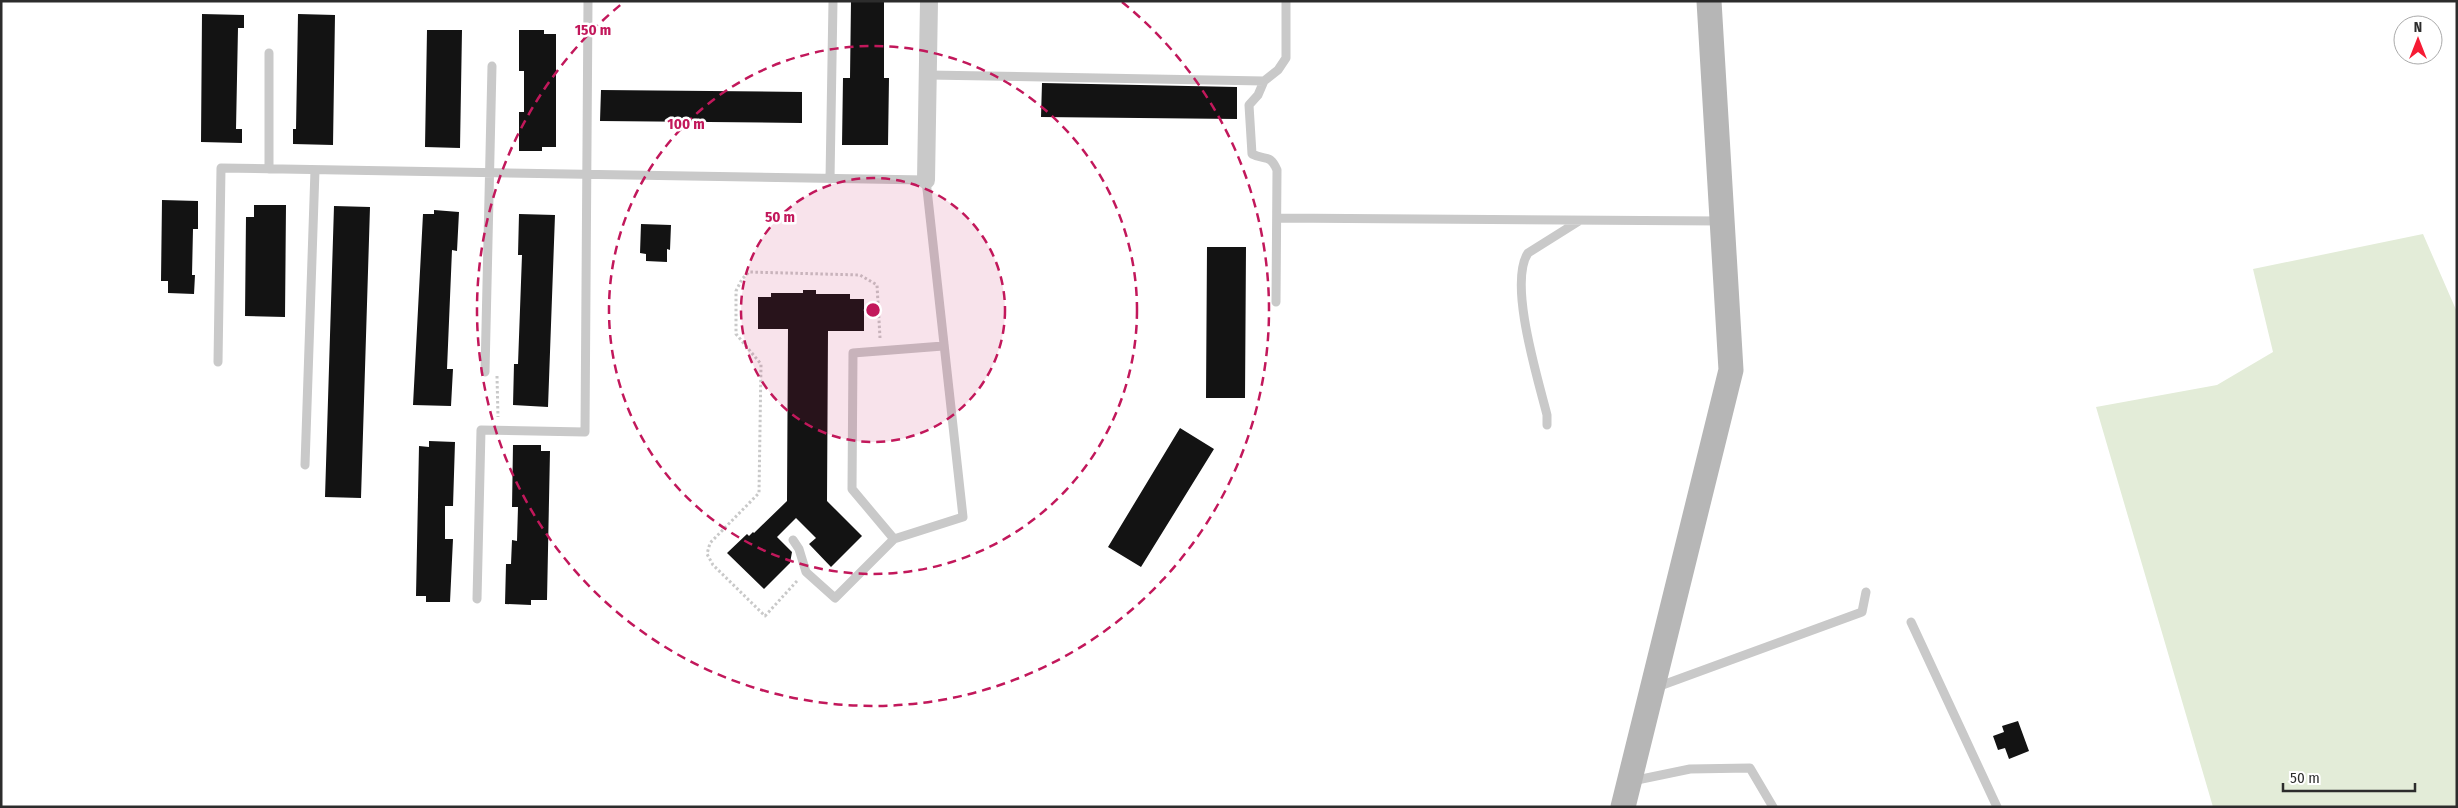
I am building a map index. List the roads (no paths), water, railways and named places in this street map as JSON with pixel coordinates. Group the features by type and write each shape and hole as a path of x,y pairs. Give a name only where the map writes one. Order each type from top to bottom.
{"street":[{"path":"926,180 930,1"},
{"path":"1623,807 1731,370 1709,1"}],"lane":[{"path":"478,599 481,430 585,432 588,1"},
{"path":"830,179 833,1"},
{"path":"1276,302 1278,170 1273,161 1266,157 1258,157 1252,154 1249,106 1258,96 1264,81 1278,70 1286,58 1286,1"},
{"path":"269,52 269,169"},
{"path":"485,372 492,66"},
{"path":"928,75 1264,81"},
{"path":"218,362 222,168 926,180 963,517 894,539 835,598 806,572 799,549 793,540"},
{"path":"306,464 315,170"},
{"path":"1277,218 1722,221"},
{"path":"1547,426 1547,415 1528,339 1520,278 1523,261 1528,253 1582,220"},
{"path":"894,539 852,489 853,353 943,346"},
{"path":"1652,689 1862,612 1866,592"},
{"path":"1910,622 1997,807"},
{"path":"1629,781 1690,769 1750,768 1773,807"}]}
